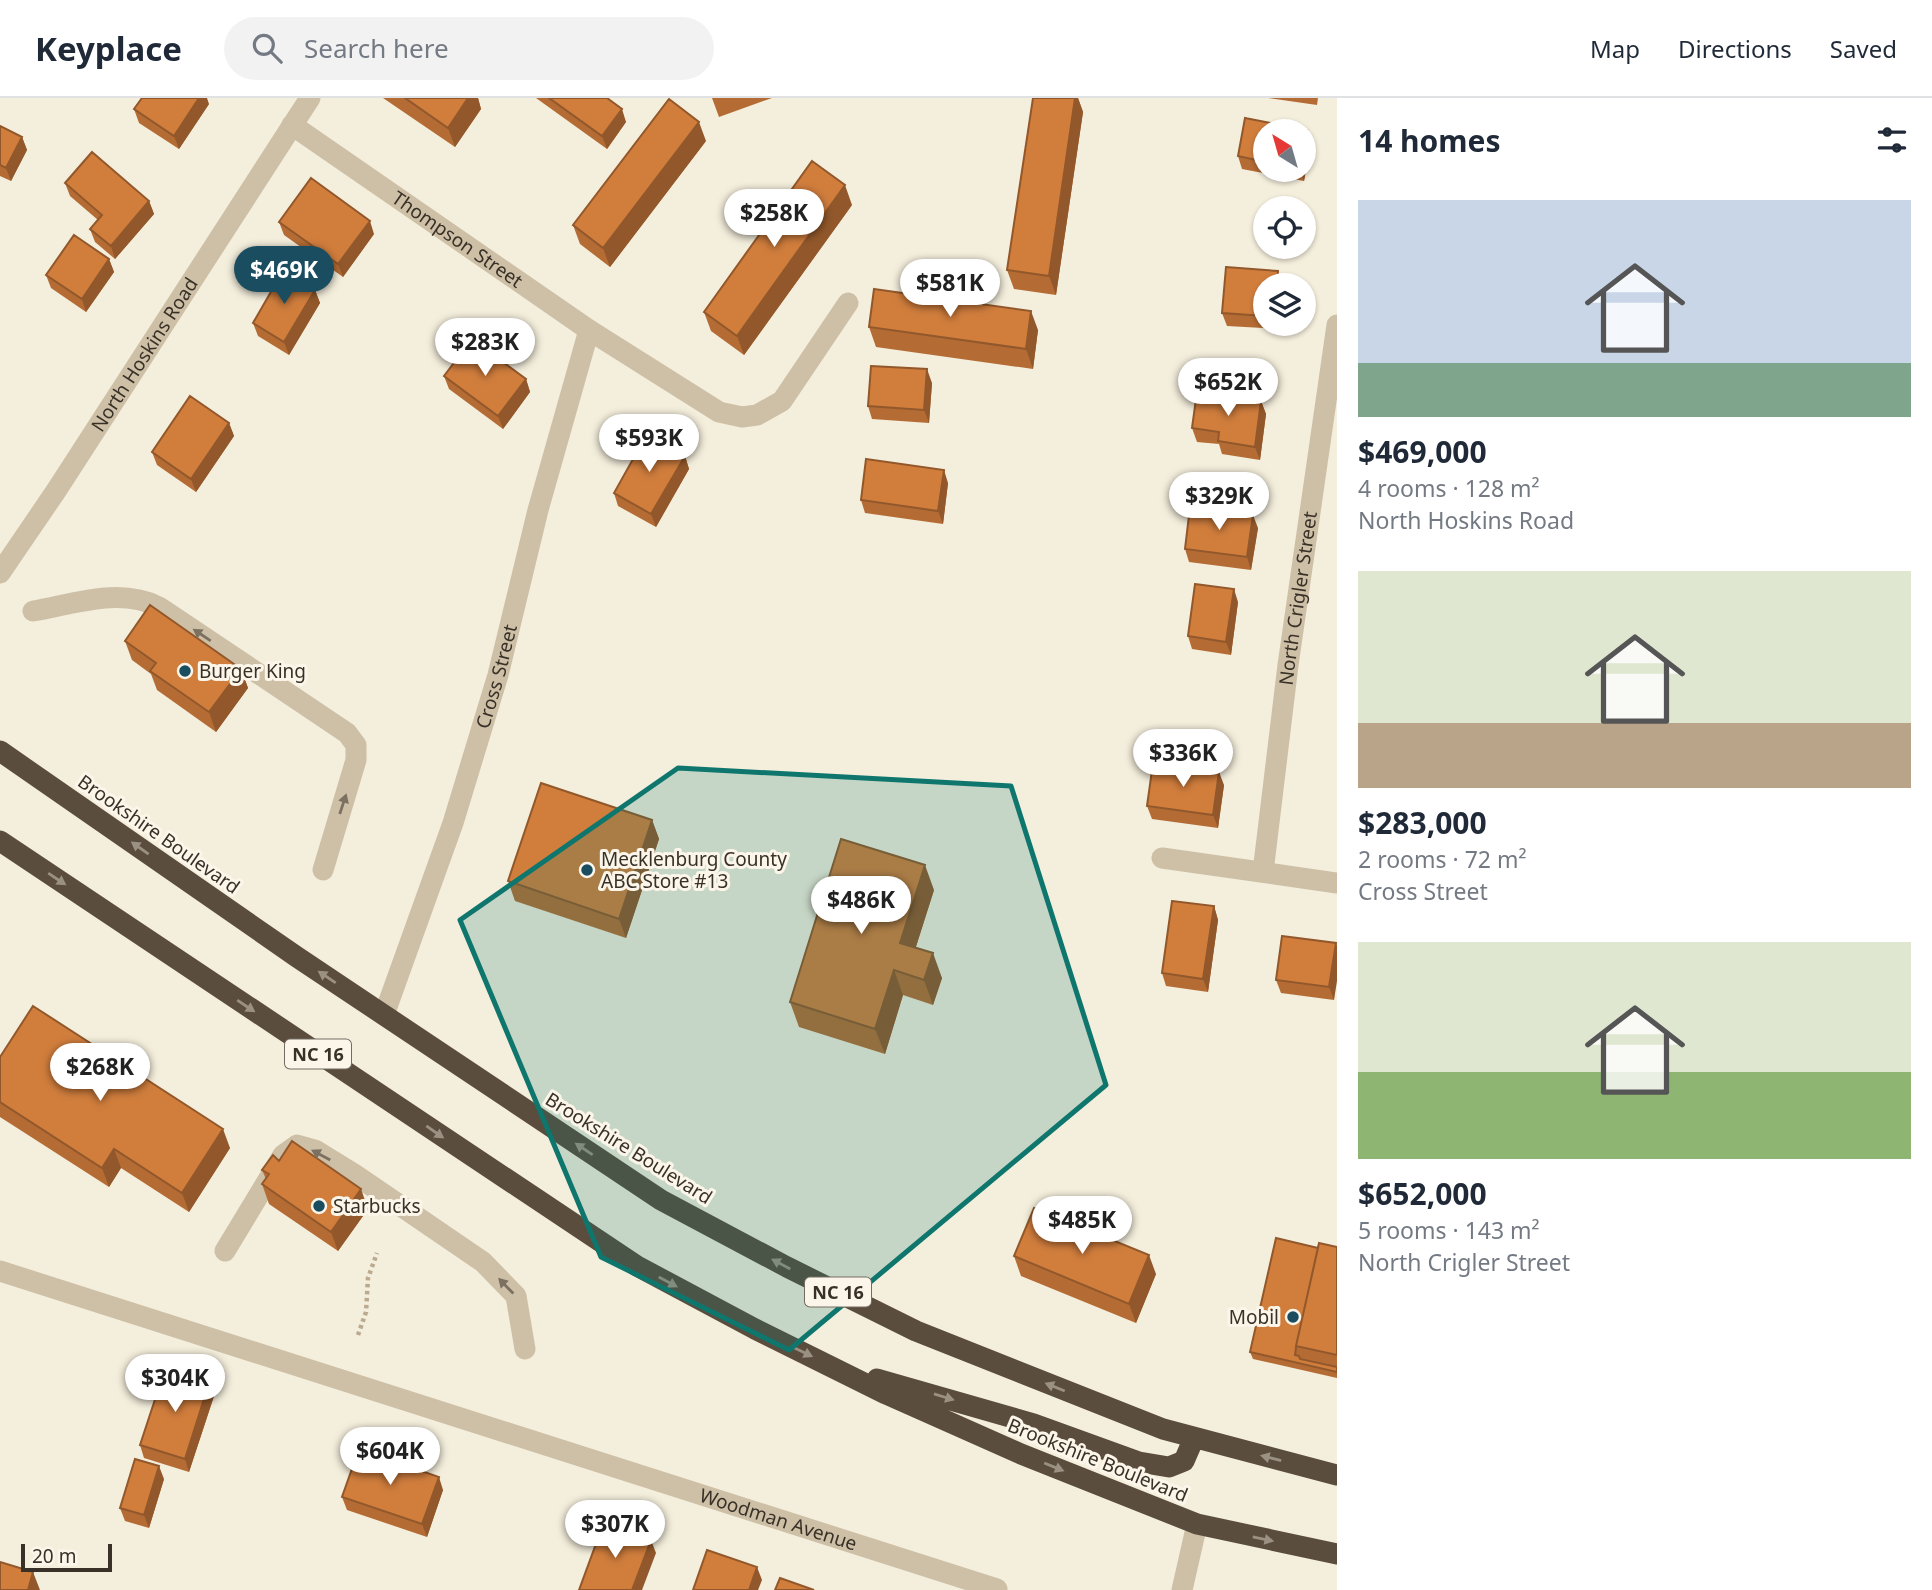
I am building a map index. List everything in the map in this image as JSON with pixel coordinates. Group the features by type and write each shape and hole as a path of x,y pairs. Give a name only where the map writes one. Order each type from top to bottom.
{"highway":[{"name":"Brookshire Boulevard","path":"0,751 384,1015 660,1200 786,1267 916,1331 1163,1429 1337,1475"},
{"name":"Brookshire Boulevard","path":"0,841 637,1266 831,1367 1021,1454 1197,1524 1337,1554"},
{"path":"831,1367 930,1392 1034,1424 1157,1467 1177,1466 1184,1461 1194,1438"}],"street":[{"name":"North Hoskins Road","path":"0,573 310,98"},
{"name":"Thompson Street","path":"292,125 446,234 589,330 719,412 741,417 757,415 782,401 848,303"},
{"name":"North Crigler Street","path":"1263,872 1288,665 1337,325"},
{"name":"Cross Street","path":"384,1015 453,823 494,688 538,510 589,330"},
{"path":"33,611 106,598 143,599 171,614 347,733 356,745 356,760 323,870"},
{"path":"1161,858 1337,883"},
{"path":"225,1251 283,1155 297,1145 314,1150 483,1262 516,1296 525,1349"},
{"name":"Woodman Avenue","path":"0,1271 997,1589"},
{"path":"1182,1590 1197,1524"}],"path":[{"path":"358,1335 366,1312 368,1278 377,1253"}],"highlighted area":[{"path":"678,768 1011,786 1106,1085 789,1350 601,1257 460,920"}],"building":[{"path":"142,98 199,98 174,136 134,109"},
{"path":"405,98 468,98 448,128"},
{"path":"549,98 607,98 622,109 602,136"},
{"path":"1033,98 1075,98 1049,276 1007,270"},
{"path":"669,99 699,122 603,248 573,225"},
{"path":"1245,118 1253,120 1253,159 1238,156"},
{"path":"0,126 22,137 6,168 0,165"},
{"path":"92,152 149,201 111,246 90,229 102,215 65,183"},
{"path":"812,161 845,185 737,336 704,312"},
{"path":"311,178 370,221 338,264 279,222"},
{"path":"74,235 109,259 82,299 46,275"},
{"path":"1226,267 1278,271 1253,273 1253,315 1222,313"},
{"path":"283,271 315,290 284,342 253,323"},
{"path":"874,289 1031,311 1026,349 869,327"},
{"path":"472,339 526,379 498,416 444,376"},
{"path":"871,366 927,369 924,410 868,406"},
{"path":"1197,392 1261,401 1255,447 1218,441 1219,432 1192,428"},
{"path":"190,396 229,423 191,479 152,452"},
{"path":"647,434 685,456 651,514 614,493"},
{"path":"866,459 944,470 938,511 861,500"},
{"path":"1190,507 1253,515 1247,557 1185,549"},
{"path":"1195,584 1234,589 1226,642 1188,636"},
{"name":"Burger King","path":"150,605 241,669 209,712 150,671 156,663 125,641"},
{"path":"1153,763 1219,772 1213,815 1147,806"},
{"name":"Mecklenburg County ABC Store #13","path":"541,783 652,820 619,919 508,881"},
{"path":"841,839 925,865 900,943 933,953 924,980 894,970 875,1029 790,1002"},
{"path":"1172,901 1214,906 1203,979 1162,973"},
{"path":"1282,936 1336,943 1329,987 1276,980"},
{"path":"33,1006 223,1129 182,1193 114,1149 102,1168 0,1102 0,1057"},
{"name":"Starbucks","path":"292,1141 361,1189 331,1232 262,1184 269,1174 262,1170 273,1155 279,1161"},
{"path":"1034,1208 1149,1255 1129,1304 1014,1256"},
{"path":"1276,1238 1318,1248 1295,1355 1300,1359 1337,1367 1337,1372 1250,1352"},
{"path":"1319,1243 1337,1247 1337,1355 1296,1346"},
{"path":"165,1369 209,1383 185,1459 140,1445"},
{"path":"359,1449 439,1477 422,1524 342,1497"},
{"path":"135,1459 159,1466 144,1515 120,1508"},
{"path":"604,1522 651,1540 632,1590 579,1590"},
{"path":"707,1550 757,1567 749,1590 693,1590"},
{"path":"0,1562 33,1572 28,1590 0,1590"},
{"path":"780,1578 814,1590 775,1590"}],"place":[{"name":"Burger King","path":"185,671"},
{"name":"Mecklenburg County ABC Store #13","path":"587,870"},
{"name":"Starbucks","path":"319,1206"},
{"name":"Mobil","path":"1293,1317"}]}
